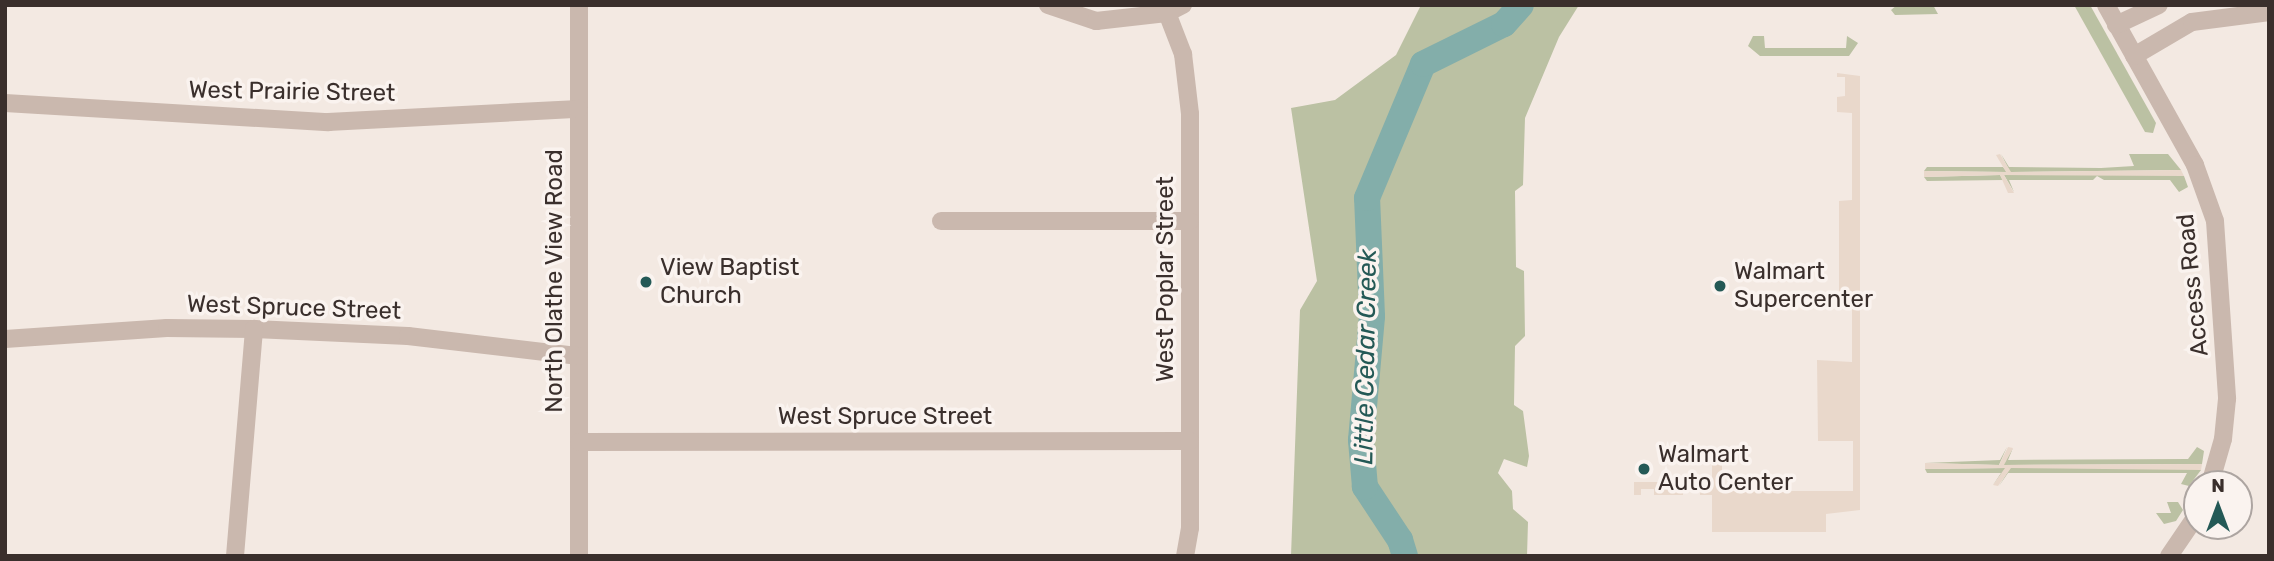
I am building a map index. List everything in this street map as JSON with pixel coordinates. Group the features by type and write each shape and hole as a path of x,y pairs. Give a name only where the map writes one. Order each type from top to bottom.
{"street":[{"name":"North Olathe View Road","path":"579,5 579,556"},
{"path":"1048,5 1096,21 1171,8"},
{"name":"Access Road","path":"2106,5 2195,165 2215,221 2227,399 2223,439 2214,470"},
{"path":"2116,25 2159,5"},
{"name":"West Poplar Street","path":"1171,8 1183,54 1190,114 1190,528 1185,556"},
{"path":"2134,56 2192,22 2269,12"},
{"name":"West Prairie Street","path":"5,103 328,122 579,109"},
{"path":"941,221 1190,221"},
{"name":"West Spruce Street","path":"5,339 153,329 254,329 408,336 579,356"},
{"path":"236,556 254,329"},
{"name":"West Spruce Street","path":"579,442 1190,441"},
{"path":"2169,556 2183,535"}],"green space":[{"path":"1421,5 1579,5 1559,37 1525,118 1523,185 1515,191 1516,267 1524,271 1525,336 1515,346 1514,405 1523,411 1529,456 1527,467 1504,459 1498,473 1512,491 1513,509 1528,522 1527,556 1291,556 1300,310 1317,281 1291,108 1335,100 1396,55"},
{"path":"1897,5 1933,5 1938,14 1895,15 1891,10"},
{"path":"2074,5 2090,5 2156,123 2153,133 2145,132"},
{"path":"1753,36 1764,36 1765,48 1846,48 1847,36 1858,43 1849,56 1760,56 1748,46"},
{"path":"2001,154 2009,167 2101,168 2134,166 2129,154 2168,154 2181,170 2010,172"},
{"path":"1927,167 2003,167 2007,172 1924,171"},
{"path":"2000,175 2003,180 1927,181 1924,177"},
{"path":"2004,175 2175,175 2184,176 2188,187 2179,192 2170,180 2104,180 2097,176 2093,180 2009,180 2014,192"},
{"path":"2007,447 1999,465 1925,463 2000,460"},
{"path":"2197,447 2204,451 2202,464 2003,465 2013,448 2008,460 2188,459"},
{"path":"2006,468 1993,485 2001,473 1927,473 1925,469"},
{"path":"2010,468 2201,470 2183,470 2183,473 2008,473 1999,486"},
{"path":"2167,502 2178,502 2183,510 2176,521 2164,524 2156,513 2171,513"}],"shaded area":[{"path":"1837,73 1860,76 1860,510 1826,514 1826,532 1712,532 1712,495 1700,495 1700,489 1683,489 1683,495 1654,495 1654,489 1641,489 1641,495 1634,495 1634,482 1712,482 1712,456 1722,456 1722,491 1853,491 1853,441 1818,441 1817,360 1852,362 1852,295 1839,295 1839,201 1852,200 1852,113 1837,112 1837,97 1845,96 1845,77 1837,77"},
{"path":"2000,154 2011,172 2181,170 2184,176 2004,175 2014,193 2008,193 2000,175 1924,177 1924,171 2006,172 1996,155"},
{"path":"2008,447 2013,448 2004,465 2202,464 2201,470 2011,468 1998,486 1993,485 2005,468 1925,469 1925,463 1999,465"}],"waterway":[{"name":"Little Cedar Creek","path":"1405,556 1400,540 1365,487 1361,440 1372,316 1367,198 1423,64 1504,24 1521,5"}],"place":[{"name":"View Baptist Church","path":"646,282"},
{"name":"Walmart Supercenter","path":"1720,286"},
{"name":"Walmart Auto Center","path":"1644,469"}]}
